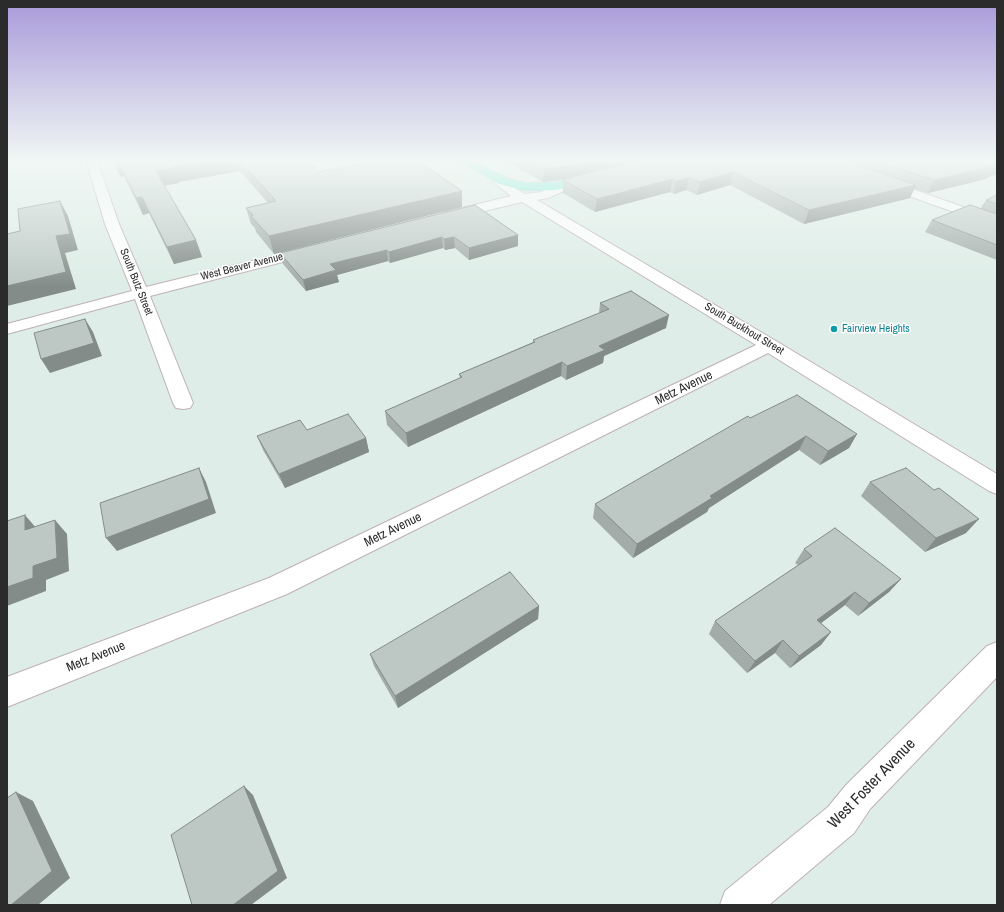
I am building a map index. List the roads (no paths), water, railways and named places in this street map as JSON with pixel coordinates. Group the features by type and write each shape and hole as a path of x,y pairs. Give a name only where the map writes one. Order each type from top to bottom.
{"street":[{"name":"South Butz Street","path":"105,203 112,224 141,292 183,403"},
{"path":"436,219 494,203"},
{"name":"South Buckhout Street","path":"545,203 770,345 997,485"},
{"path":"939,203 997,223"},
{"name":"West Beaver Avenue","path":"7,329 141,292 320,248"},
{"name":"Metz Avenue","path":"7,692 278,586 770,345"},
{"name":"West Foster Avenue","path":"739,905 841,820 858,797 997,656"}],"place":[{"name":"Fairview Heights","path":"834,329"}]}
